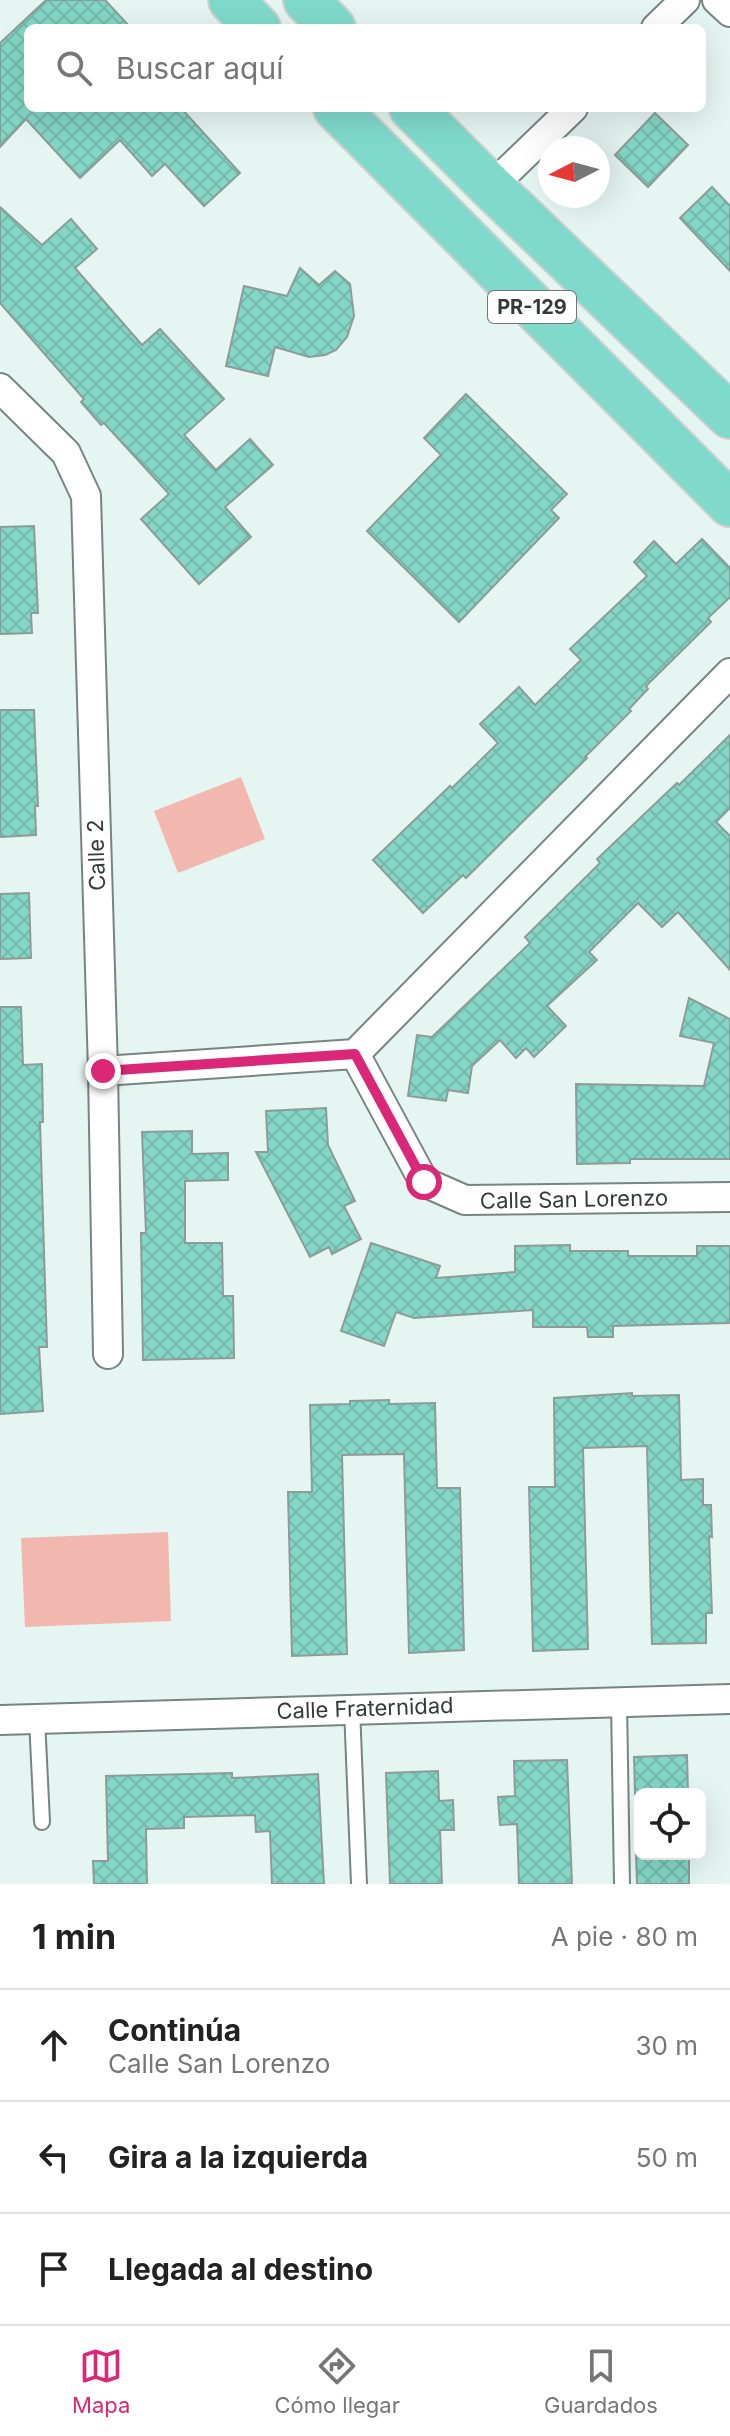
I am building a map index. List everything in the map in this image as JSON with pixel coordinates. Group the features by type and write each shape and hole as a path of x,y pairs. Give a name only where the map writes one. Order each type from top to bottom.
{"main road":[{"path":"231,0 254,24"},
{"path":"306,0 329,24"},
{"name":"PR-129","path":"340,112 730,504"},
{"name":"PR-129","path":"416,112 730,416"}],"street":[{"path":"660,24 685,0"},
{"path":"717,0 730,12"},
{"path":"491,187 569,112"},
{"name":"Calle 2","path":"0,388 66,453 86,496 108,1354"},
{"path":"103,1071 355,1054 730,673"},
{"name":"Calle San Lorenzo","path":"355,1054 424,1182 465,1200 730,1197"},
{"name":"Calle Fraternidad","path":"0,1720 730,1699"}],"lane":[{"path":"619,1702 622,1884"},
{"path":"352,1708 359,1884"},
{"path":"37,1719 42,1822"}],"shaded area":[{"path":"241,777 265,839 178,873 154,811"},
{"path":"168,1532 171,1621 25,1627 21,1538"}],"building":[{"path":"46,0 105,0 127,24 24,24 24,112 185,112 240,173 204,206 165,164 152,176 120,140 80,178 26,119 0,147 0,43"},
{"path":"655,113 688,145 648,187 615,155"},
{"path":"712,187 730,206 730,271 680,218"},
{"path":"0,207 42,245 71,219 97,249 75,268 142,345 160,329 224,399 184,435 216,470 250,439 273,465 225,507 251,537 199,584 141,519 169,494 104,423 101,425 81,402 84,399 0,303"},
{"path":"300,268 319,285 335,271 350,284 354,316 347,337 336,350 325,355 309,357 275,347 268,376 226,366 244,286 287,296"},
{"path":"466,394 567,494 551,510 559,518 459,622 367,531 441,455 424,438"},
{"path":"34,526 38,613 31,613 32,633 0,634 0,527"},
{"path":"702,539 730,568 730,597 708,618 711,622 646,686 648,689 629,709 631,711 587,758 466,878 463,875 423,913 373,860 498,743 480,724 519,687 535,705 581,660 570,649 647,576 634,562 654,541 676,564"},
{"path":"0,710 34,710 38,806 35,806 36,835 0,837"},
{"path":"730,735 730,808 716,822 730,836 730,970 678,912 662,927 638,903 589,952 597,960 547,1006 566,1026 534,1057 526,1048 516,1058 500,1040 472,1066 468,1093 448,1090 446,1101 408,1096 417,1035 432,1037 530,943 525,937 600,863 597,859"},
{"path":"29,893 31,958 0,959 0,894"},
{"path":"689,998 730,1019 730,1159 630,1159 630,1163 577,1164 576,1084 704,1086 714,1043 680,1036"},
{"path":"0,1007 21,1007 23,1065 42,1064 43,1122 40,1122 47,1347 39,1347 43,1411 0,1414"},
{"path":"326,1108 328,1145 355,1201 344,1206 361,1239 332,1254 329,1247 310,1257 256,1152 268,1152 266,1111"},
{"path":"192,1131 192,1154 228,1153 228,1180 185,1181 185,1243 222,1243 223,1296 233,1296 234,1358 143,1360 141,1233 146,1233 142,1132"},
{"path":"371,1243 440,1266 436,1278 515,1272 515,1246 570,1245 570,1251 628,1251 628,1256 697,1256 697,1246 730,1246 730,1323 613,1326 613,1337 588,1337 587,1327 533,1327 533,1310 414,1318 396,1312 384,1346 341,1331"},
{"path":"632,1393 632,1396 679,1395 681,1480 703,1479 703,1505 711,1505 712,1613 706,1613 706,1643 652,1644 647,1446 583,1448 588,1649 533,1651 529,1487 555,1487 554,1398"},
{"path":"389,1400 389,1404 435,1403 437,1488 460,1488 464,1650 409,1653 404,1454 342,1455 347,1654 292,1656 288,1492 312,1492 310,1405"},
{"path":"687,1755 688,1788 635,1788 634,1757"},
{"path":"567,1760 572,1884 519,1884 517,1824 500,1825 498,1797 515,1796 514,1761"},
{"path":"438,1771 439,1801 453,1800 454,1830 440,1830 442,1884 390,1884 386,1773"},
{"path":"232,1773 232,1778 318,1774 324,1884 272,1884 270,1831 256,1832 255,1815 184,1817 184,1828 146,1829 147,1884 94,1884 93,1861 108,1861 106,1776"},
{"path":"636,1860 689,1860 689,1884 637,1884"}],"route":[{"path":"103,1071 355,1054 424,1182"}]}
